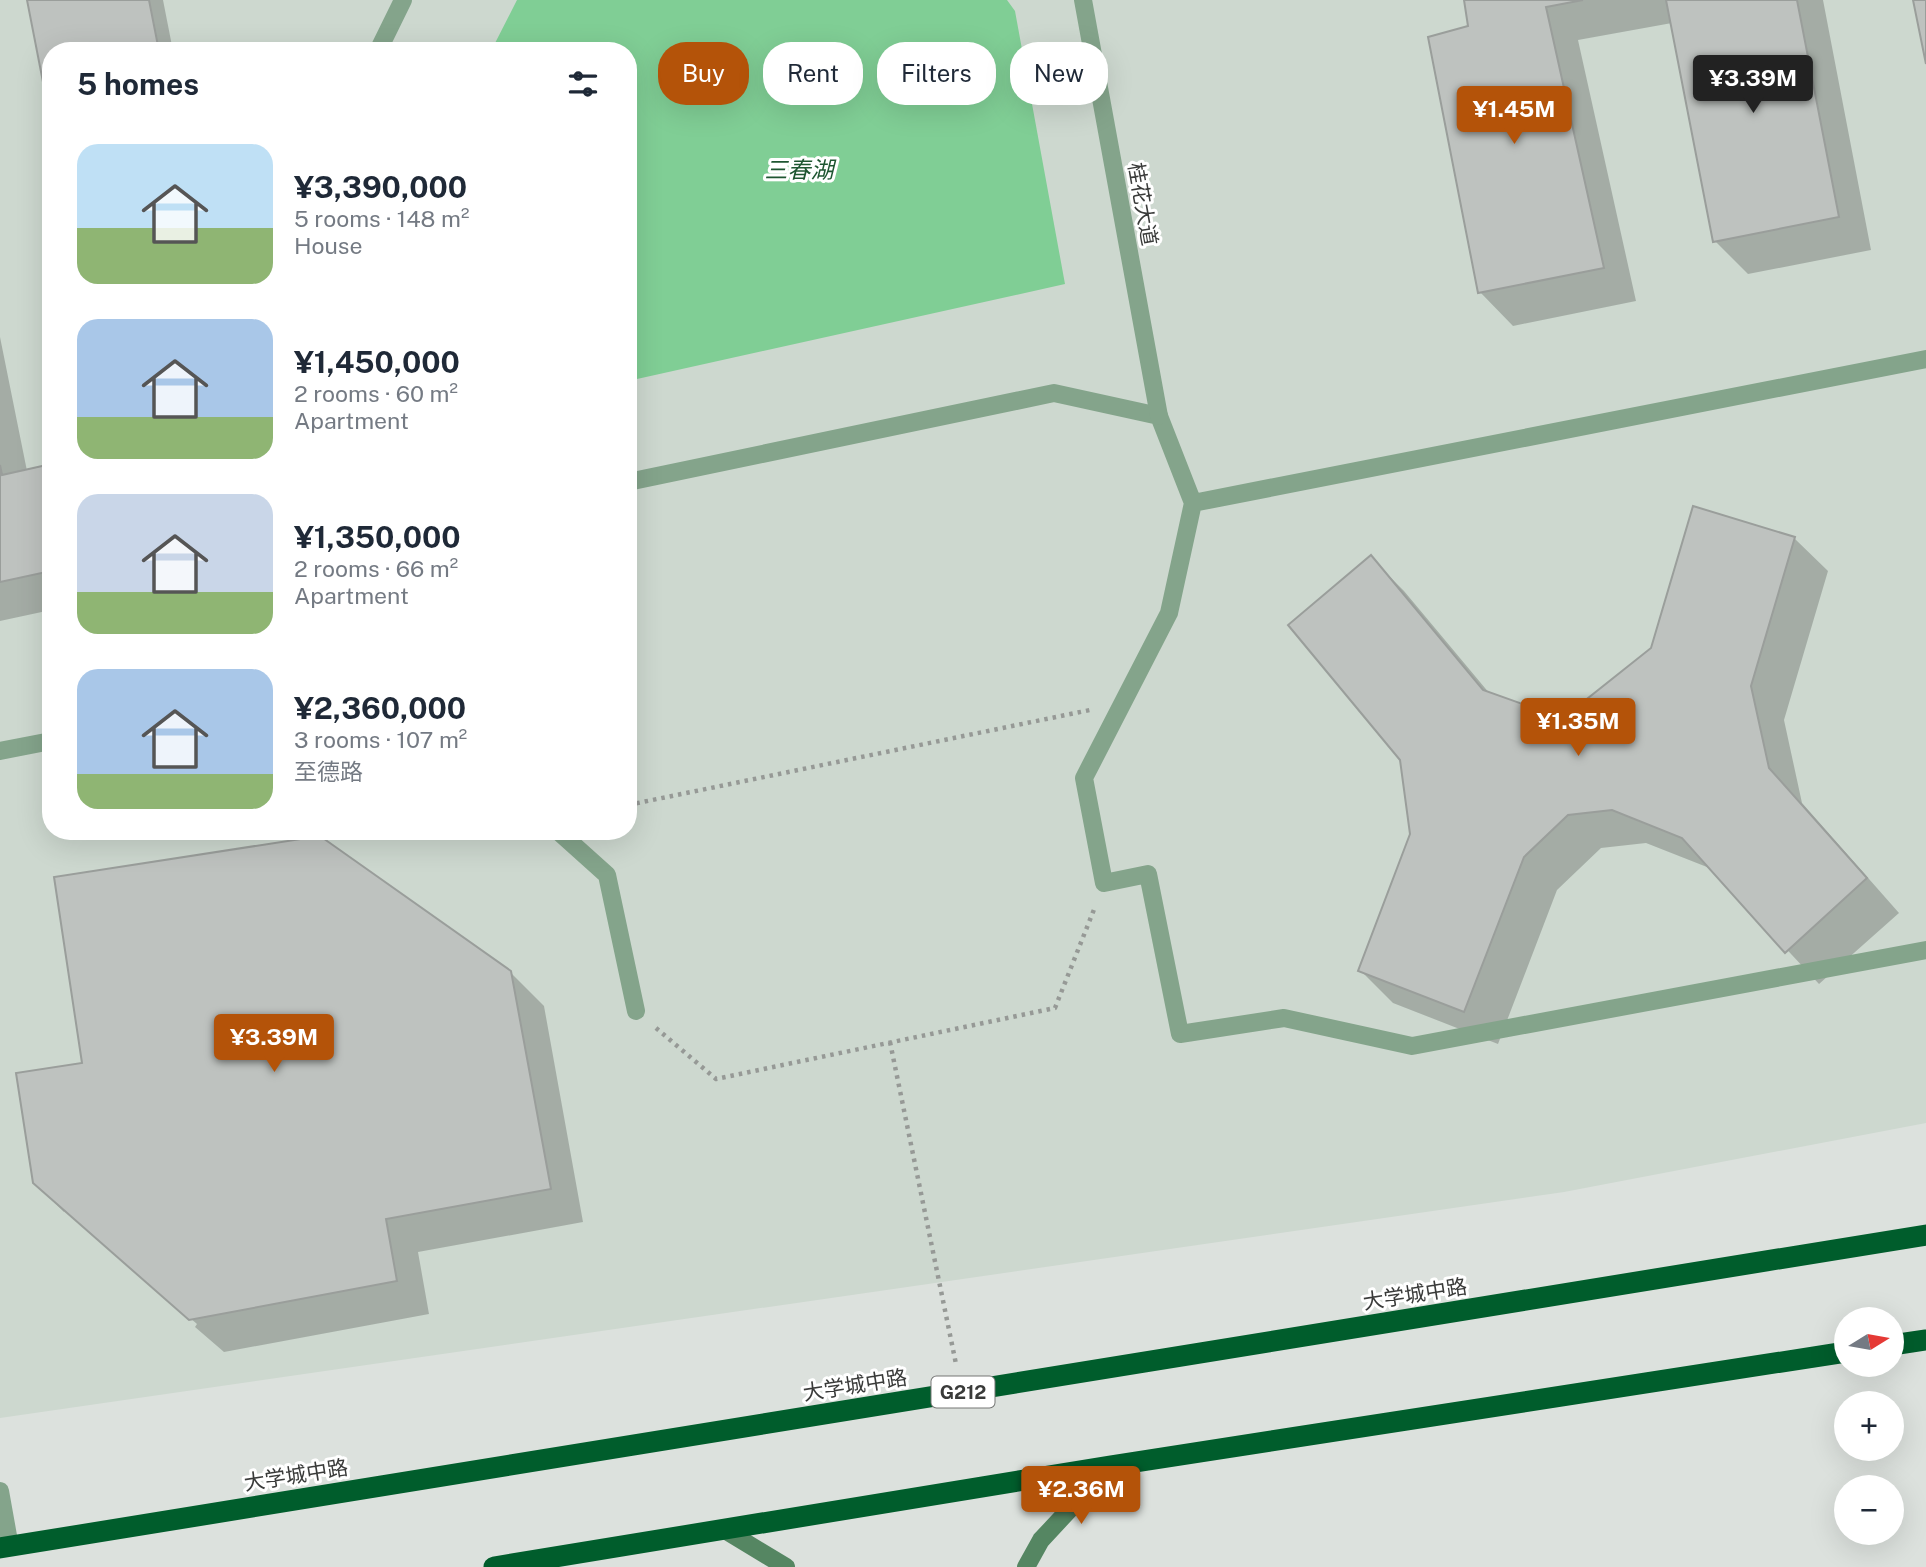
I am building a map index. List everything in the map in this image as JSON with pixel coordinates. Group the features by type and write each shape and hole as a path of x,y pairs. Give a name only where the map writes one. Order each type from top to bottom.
{"highway":[{"name":"大学城中路","path":"5,1547 1926,1235"},
{"path":"1904,1343 1926,1340"},
{"path":"494,1567 1110,1466 1834,1354"}],"street":[{"path":"382,42 403,0"},
{"name":"桂花大道","path":"1083,0 1159,416 1193,503"},
{"path":"1926,359 1193,503 1169,613 1084,778 1104,883 1148,874 1180,1034 1284,1018 1412,1046 1926,950"},
{"path":"637,480 1054,393 1159,416"},
{"path":"0,751 42,743"},
{"path":"568,840 607,875 636,1011"},
{"path":"1026,1567 1041,1540 1110,1466"},
{"path":"0,1491 5,1547"},
{"path":"725,1530 786,1567"}],"path":[{"path":"637,803 1122,703"},
{"path":"636,1011 716,1079 1055,1008 1104,883"},
{"path":"890,1042 962,1392"}],"shaded area":[{"path":"0,0 1926,0 1926,1123 1564,1192 0,1418"}],"water":[{"name":"三春湖","path":"517,0 1007,0 1015,11 1021,42 1010,42 1010,105 1032,105 1065,284 637,379 637,42 496,42"}],"building":[{"path":"27,0 149,0 157,42 42,42 42,77"},
{"path":"1464,0 1583,0 1546,7 1604,268 1478,293 1428,37 1468,26"},
{"path":"1666,0 1797,0 1839,217 1713,242"},
{"path":"1913,0 1926,0 1926,64"},
{"path":"0,465 2,475 42,466 42,573 0,582"},
{"path":"1693,506 1795,537 1751,686 1769,768 1867,878 1785,953 1682,838 1612,810 1568,815 1524,857 1464,1012 1358,971 1410,834 1400,760 1288,625 1371,555 1483,690 1542,711 1583,702 1651,648"},
{"path":"294,840 326,840 511,971 551,1189 386,1219 397,1281 189,1320 33,1183 16,1073 82,1063 54,877"}]}
